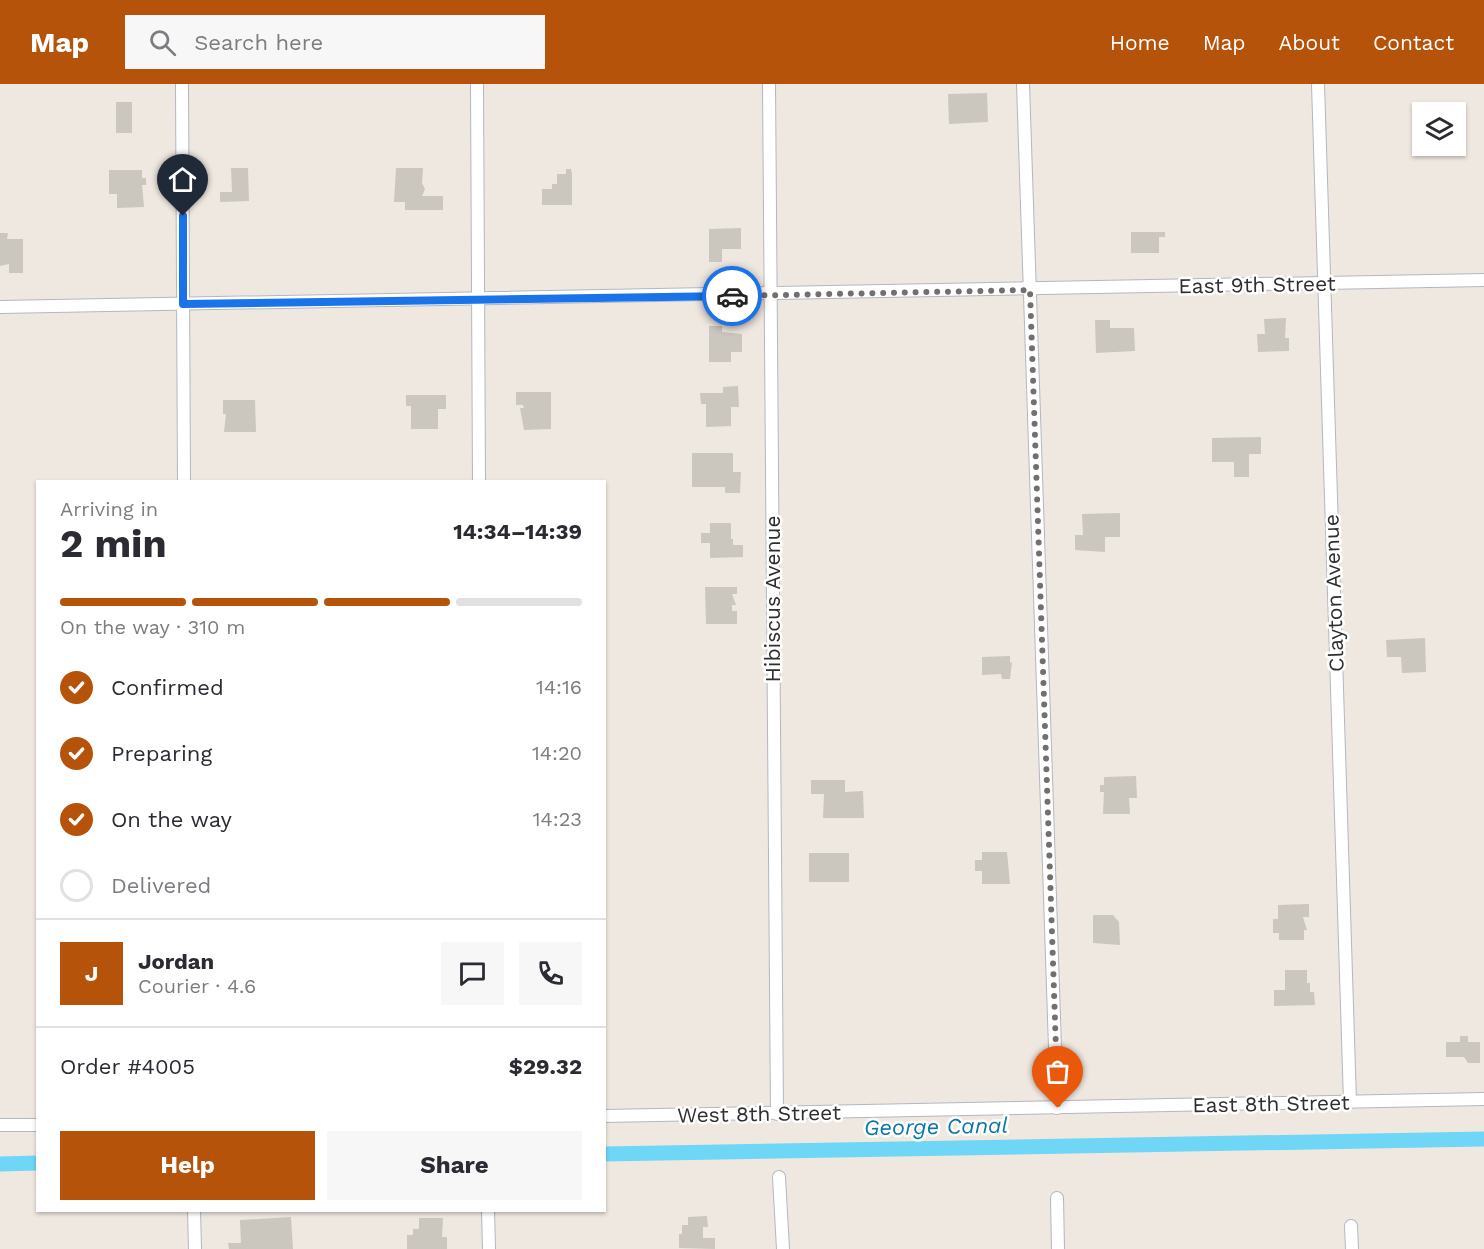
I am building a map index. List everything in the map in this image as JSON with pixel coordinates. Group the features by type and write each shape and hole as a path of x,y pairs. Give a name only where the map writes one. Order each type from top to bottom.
{"street":[{"path":"182,84 184,480"},
{"path":"477,84 479,480"},
{"name":"Hibiscus Avenue","path":"769,84 777,1114"},
{"path":"1023,84 1058,1108"},
{"name":"Clayton Avenue","path":"1318,84 1350,1102"},
{"name":"East 9th Street","path":"0,308 1484,280"},
{"name":"East 8th Street","path":"1058,1108 1484,1099"},
{"name":"West 8th Street","path":"606,1116 1058,1108"},
{"path":"0,1125 36,1125"},
{"path":"779,1177 783,1249"},
{"path":"1057,1198 1058,1249"},
{"path":"194,1212 195,1249"},
{"path":"488,1212 489,1249"},
{"path":"1351,1227 1352,1249"}],"building":[{"path":"987,93 988,122 949,124 948,94"},
{"path":"116,102 132,102 132,133 116,133"},
{"path":"231,168 248,168 249,201 220,202 220,192 232,192"},
{"path":"396,168 423,168 422,183 425,189 422,196 443,196 443,210 405,210 405,202 394,202"},
{"path":"566,169 571,169 572,174 572,205 542,205 542,189 552,189 552,184 557,184 557,174 566,174"},
{"path":"109,170 142,170 142,178 146,178 146,185 142,185 144,207 117,208 117,194 109,194"},
{"path":"741,228 741,249 722,249 722,262 709,262 709,229"},
{"path":"1131,232 1165,232 1165,237 1159,237 1159,253 1131,253"},
{"path":"0,233 8,233 7,239 23,239 23,273 9,273 9,264 0,266"},
{"path":"1286,318 1285,338 1289,338 1289,351 1258,352 1257,334 1265,334 1264,319"},
{"path":"1095,320 1110,320 1110,328 1134,328 1135,351 1096,353"},
{"path":"709,326 722,326 722,332 742,334 742,352 731,352 731,362 709,362"},
{"path":"738,386 739,407 731,407 731,426 706,427 706,404 701,404 700,393 723,393 723,387"},
{"path":"516,392 551,392 551,429 524,430 520,408 524,408 523,405 516,405"},
{"path":"406,395 446,395 446,409 438,409 438,429 411,429 411,406 406,406"},
{"path":"223,400 255,400 256,432 224,432 226,414 223,414"},
{"path":"1261,437 1261,454 1249,454 1249,477 1234,477 1234,462 1212,462 1212,438"},
{"path":"692,453 733,453 733,472 741,472 740,493 725,493 725,487 692,487"},
{"path":"1120,513 1120,537 1105,537 1105,552 1075,550 1075,535 1083,535 1082,514"},
{"path":"710,523 731,523 733,545 743,545 743,557 710,558 710,543 701,543 701,533 710,533"},
{"path":"705,587 737,587 737,594 732,594 736,605 732,605 732,611 737,611 737,624 706,624"},
{"path":"1425,638 1426,672 1402,673 1401,657 1387,657 1386,640"},
{"path":"1010,656 1010,663 1012,662 1010,679 1002,679 1001,674 982,675 982,657"},
{"path":"1136,776 1137,798 1129,798 1130,814 1103,814 1104,792 1100,792 1100,785 1104,785 1104,777"},
{"path":"811,780 845,780 845,792 863,791 864,818 823,818 824,794 811,794"},
{"path":"982,852 1007,852 1010,884 982,884 982,871 975,871 975,860 982,860"},
{"path":"809,853 849,853 849,882 809,882"},
{"path":"1309,904 1309,917 1303,917 1307,930 1304,930 1304,940 1279,940 1279,933 1273,933 1273,919 1278,919 1278,905"},
{"path":"1093,915 1113,915 1119,922 1120,945 1093,943"},
{"path":"1285,970 1307,970 1307,983 1310,983 1310,992 1314,992 1315,1005 1274,1006 1274,990 1285,990"},
{"path":"1460,1036 1468,1036 1468,1042 1480,1042 1480,1063 1468,1063 1464,1057 1446,1057 1446,1042 1460,1042"},
{"path":"707,1216 708,1227 703,1227 703,1238 715,1238 715,1249 679,1248 679,1234 682,1234 682,1225 688,1225 688,1217"},
{"path":"291,1217 293,1249 229,1249 228,1243 241,1243 240,1220"},
{"path":"419,1218 443,1218 442,1237 447,1237 447,1249 407,1249 407,1235 413,1235 413,1229 419,1229"}],"waterway":[{"name":"George Canal","path":"606,1154 1484,1139"},
{"name":"George Canal","path":"0,1164 36,1163"}],"way so far":[{"path":"732,296 1030,290 1058,1108"}],"route":[{"path":"183,216 183,304 732,296"}]}
